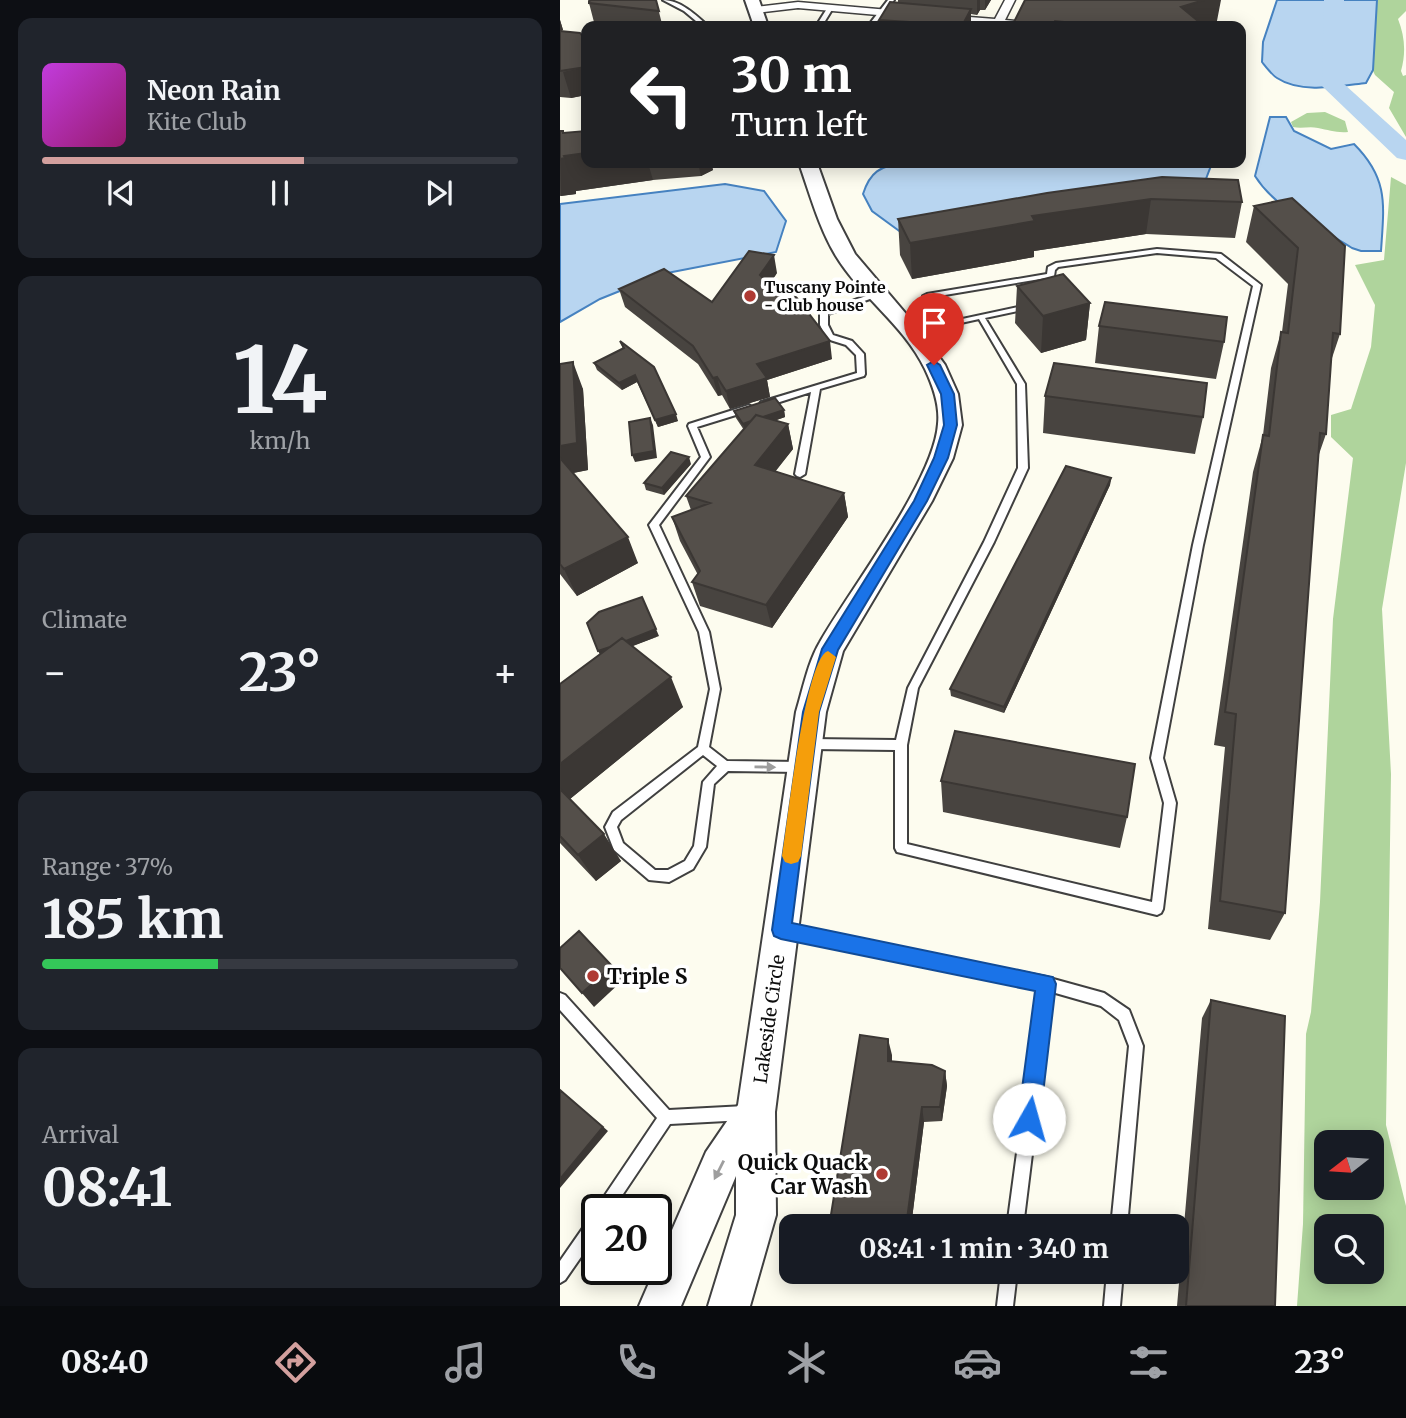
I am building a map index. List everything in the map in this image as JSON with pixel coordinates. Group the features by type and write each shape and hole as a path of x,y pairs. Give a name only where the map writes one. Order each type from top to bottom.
{"street":[{"path":"1000,21 1010,0"},
{"path":"756,13 830,8 921,15"},
{"path":"934,17 971,21"},
{"name":"Lakeside Circle","path":"729,1306 756,1215 756,1112 811,712 830,649 920,501 941,458 950,425 947,394 934,365 911,332 877,295 837,241 810,168"},
{"name":"Lakeside Circle","path":"660,1306 720,1166 756,1112"}],"lane":[{"path":"666,0 686,10 699,21"},
{"path":"875,21 891,0"},
{"path":"822,21 830,8"},
{"path":"911,332 1036,304 1047,293 1052,269 1056,265 1157,251 1222,257 1257,285 1198,545 1157,758 1170,803 1157,909 901,848 901,745 912,688 989,542 1023,468 1021,384 981,317"},
{"path":"927,296 1051,275"},
{"path":"877,295 824,313 824,325 830,337 849,343 860,354 861,374 692,426 705,457 654,525 704,632 715,689 703,749 617,816 611,827 618,846 653,876 669,876 689,865 700,847 709,782 725,766 901,745"},
{"path":"800,474 816,388"},
{"path":"703,749 725,766"},
{"path":"781,930 1046,984 1104,1000 1124,1015 1136,1046 1120,1214"},
{"path":"1017,1214 1046,984"},
{"path":"560,1000 666,1117"},
{"path":"666,1117 756,1112"},
{"path":"614,1194 666,1117"},
{"path":"560,1275 581,1244"},
{"path":"1005,1306 1008,1284"},
{"path":"1112,1306 1114,1284"}],"green space":[{"path":"1369,0 1406,0 1406,11 1398,19 1404,45 1401,71 1403,76 1406,75 1406,137 1389,108 1394,92 1375,75 1367,59"},
{"path":"1325,112 1345,121 1348,132 1293,127 1291,122 1307,113"},
{"path":"1391,177 1406,185 1406,463 1382,609 1391,774 1386,1125 1406,1206 1406,1306 1297,1306 1303,1224 1306,1034 1311,1012 1320,902 1333,619 1353,458 1331,437 1331,415 1351,409 1371,347 1375,305 1355,265 1384,260"}],"water":[{"path":"1277,0 1377,0 1373,70 1366,83 1333,87 1297,86 1273,75 1262,62 1263,42"},
{"path":"1270,117 1286,117 1294,131 1331,149 1354,144 1365,157 1379,181 1382,193 1381,251 1352,248 1299,217 1264,188 1255,176"},
{"path":"884,168 1210,168 1204,184 902,233 872,211 863,194 869,180"},
{"path":"725,184 764,191 786,221 776,252 662,274 600,299 560,322 560,204"}],"building":[{"path":"591,0 656,0 659,11 589,3"},
{"path":"1025,0 1204,0 1181,7 1198,21 1014,21"},
{"path":"890,2 971,9 965,21 879,20"},
{"path":"560,31 580,33 581,68 560,71"},
{"path":"560,131 581,131 581,154 560,159"},
{"path":"1162,177 1238,180 1242,202 1151,199 1032,216 1035,221 910,243 898,219 1047,193"},
{"path":"1292,198 1345,246 1340,334 1333,333 1326,434 1320,433 1285,913 1220,901 1236,714 1225,712 1263,435 1269,436 1281,332 1288,333 1298,248 1254,206"},
{"path":"749,251 774,255 760,275 778,294 796,297 830,341 757,364 767,378 726,391 717,377 713,378 693,346 619,289 664,269 712,302"},
{"path":"1063,274 1090,303 1043,316 1017,286"},
{"path":"1105,302 1227,317 1224,342 1099,326"},
{"path":"620,341 654,367 676,414 655,420 635,375 619,383 594,363 624,348"},
{"path":"573,362 577,443 560,446 560,364"},
{"path":"1054,363 1207,383 1203,417 1045,396"},
{"path":"775,398 784,410 763,417 756,415 743,424 734,411"},
{"path":"756,415 788,424 755,465 844,493 766,605 692,582 700,571 672,517 710,503 686,496"},
{"path":"650,418 654,451 632,455 629,422"},
{"path":"671,452 689,457 662,488 644,483"},
{"path":"560,458 628,537 564,569 560,564"},
{"path":"1066,466 1111,478 1004,707 950,689"},
{"path":"642,597 656,629 626,641 622,638 610,647 598,651 587,623 599,612"},
{"path":"622,638 671,677 560,764 560,684"},
{"path":"955,731 1135,764 1127,817 941,781"},
{"path":"560,789 604,834 578,855 560,836"},
{"name":"Triple S","path":"579,931 612,966 582,993 560,968 560,948"},
{"path":"1211,1000 1285,1016 1275,1306 1186,1306"},
{"name":"Quick Quack Car Wash","path":"860,1035 888,1039 888,1061 932,1065 945,1071 940,1107 922,1107 908,1214 831,1214"},
{"path":"560,1090 603,1127 560,1179"}],"waterway":[{"path":"1334,0 1333,86 1406,153"}],"slow traffic":[{"path":"791,856 811,712 828,657"}],"place":[{"name":"Tuscany Pointe - Club house","path":"750,296"},
{"name":"Triple S","path":"593,976"},
{"name":"Quick Quack Car Wash","path":"882,1174"}],"route":[{"path":"934,365 947,394 950,425 941,458 920,501 830,649 811,712 781,930 1046,984 1029,1119"}]}
